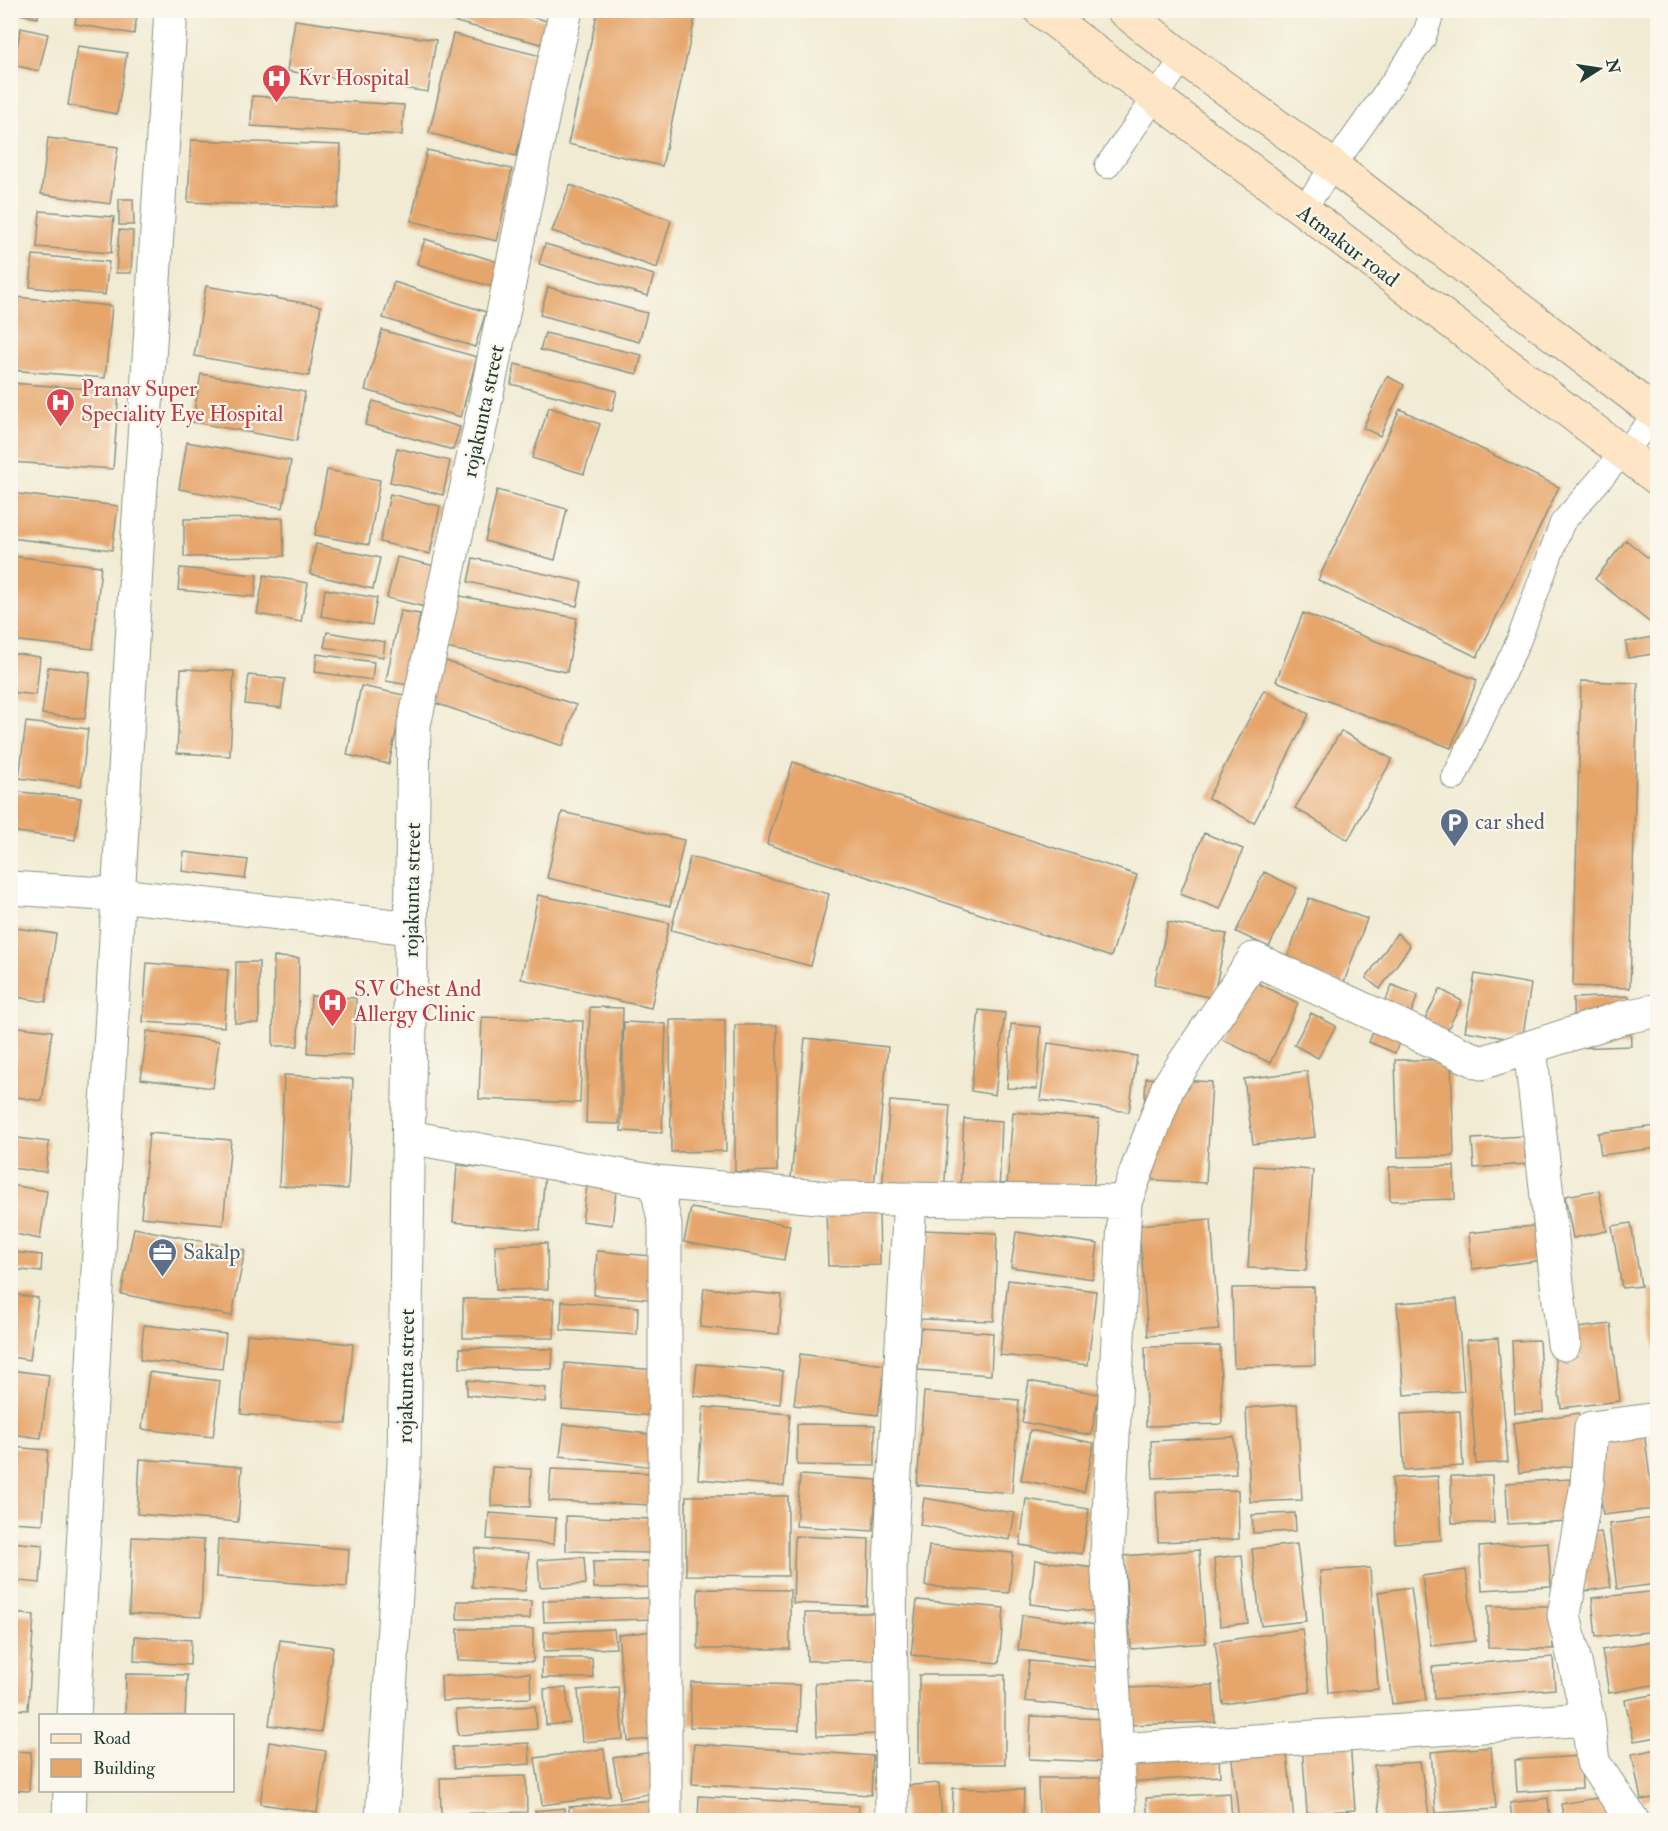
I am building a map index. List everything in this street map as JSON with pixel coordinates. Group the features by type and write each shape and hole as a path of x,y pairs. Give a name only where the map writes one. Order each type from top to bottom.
{"main road":[{"name":"Atmakur road","path":"1040,10 1154,99 1658,479"},
{"path":"1123,10 1183,58 1333,166 1657,415"}],"street":[{"path":"74,1714 137,549 171,10"},
{"name":"rojakunta street","path":"382,1821 404,1463 414,725 481,423 566,10"},
{"path":"10,888 119,895 412,928"},
{"path":"1120,1821 1107,1553 1125,1203 1168,1087 1254,958 1481,1064 1621,1018 1658,1010"},
{"path":"1530,1048 1564,1344"},
{"path":"409,1137 656,1182 829,1198 1125,1203"},
{"path":"656,1182 665,1225 665,1821"},
{"path":"892,1821 890,1563 910,1199"},
{"path":"1632,1821 1593,1762 1588,1719 1564,1615 1587,1484 1591,1428 1658,1419"},
{"path":"1117,1750 1588,1719"},
{"path":"69,1821 70,1792"}],"lane":[{"path":"1302,211 1423,39 1433,10"},
{"path":"1107,166 1183,58"},
{"path":"1454,778 1518,642 1562,523 1657,415"}],"building":[{"path":"20,10 39,10 38,18 20,14"},
{"path":"77,10 138,10 134,34 75,24"},
{"path":"454,10 506,10 551,22 545,45 452,21"},
{"path":"598,10 697,10 662,166 568,144"},
{"path":"295,20 436,40 428,92 287,71"},
{"path":"21,28 48,34 39,71 13,65"},
{"path":"453,34 541,56 516,156 429,133"},
{"path":"78,46 127,53 117,114 68,105"},
{"name":"Kvr Hospital","path":"252,96 404,105 402,135 251,126"},
{"path":"48,138 118,147 110,204 41,194"},
{"path":"191,140 341,145 338,208 188,202"},
{"path":"427,150 512,169 497,241 411,221"},
{"path":"570,185 671,220 657,268 552,231"},
{"path":"119,199 133,199 134,225 119,225"},
{"path":"40,211 114,217 111,253 37,247"},
{"path":"119,230 133,231 131,273 116,273"},
{"path":"425,239 507,265 499,289 417,264"},
{"path":"545,244 654,275 648,296 539,264"},
{"path":"33,255 109,262 105,295 30,287"},
{"path":"394,282 486,312 475,347 383,318"},
{"path":"206,286 321,306 309,376 194,356"},
{"path":"548,287 647,313 639,342 540,315"},
{"path":"15,297 112,306 105,378 10,370 10,337"},
{"path":"382,330 477,357 461,417 365,390"},
{"path":"545,333 642,355 637,374 540,350"},
{"path":"515,364 617,391 612,411 511,384"},
{"path":"201,374 305,392 297,441 192,422"},
{"path":"1387,376 1404,385 1380,436 1363,428"},
{"path":"10,383 119,391 113,469 10,462"},
{"path":"373,401 460,427 453,450 365,425"},
{"path":"549,407 600,424 584,474 532,458"},
{"path":"1400,409 1559,487 1477,657 1318,580"},
{"path":"187,442 291,461 283,508 179,489"},
{"path":"397,448 450,461 443,495 390,482"},
{"path":"327,470 380,480 369,545 315,535"},
{"path":"497,490 567,509 555,560 485,541"},
{"path":"10,493 118,506 112,550 10,538"},
{"path":"390,494 440,506 430,554 380,542"},
{"path":"283,518 284,556 184,557 184,519"},
{"path":"1626,540 1658,566 1658,619 1653,625 1595,579"},
{"path":"316,544 380,558 373,589 310,574"},
{"path":"10,556 101,566 93,649 10,640"},
{"path":"397,557 435,566 425,607 387,598"},
{"path":"473,558 582,582 577,606 468,582"},
{"path":"180,568 257,575 255,597 178,590"},
{"path":"264,575 308,583 301,622 257,614"},
{"path":"325,589 377,598 372,625 321,616"},
{"path":"455,595 577,618 567,672 445,648"},
{"path":"400,611 420,614 408,685 386,681"},
{"path":"1303,613 1477,680 1451,748 1276,681"},
{"path":"327,632 385,642 383,657 324,647"},
{"path":"1658,636 1658,653 1628,658 1626,642"},
{"path":"10,653 40,657 36,695 10,692"},
{"path":"317,654 374,662 372,680 315,672"},
{"path":"440,659 576,705 563,746 426,700"},
{"path":"48,667 90,672 85,719 42,714"},
{"path":"181,669 234,671 230,756 177,753"},
{"path":"249,675 285,679 281,708 245,704"},
{"path":"1581,681 1638,683 1630,988 1573,986"},
{"path":"361,686 404,695 389,764 347,755"},
{"path":"1264,690 1309,714 1254,823 1208,798"},
{"path":"10,711 16,712 12,738 10,738"},
{"path":"26,722 88,729 81,786 19,778"},
{"path":"1341,731 1392,759 1348,840 1295,808"},
{"path":"793,762 1137,875 1111,957 767,844"},
{"path":"10,791 81,798 75,840 10,831"},
{"path":"562,812 684,840 670,906 547,878"},
{"path":"1204,833 1243,849 1220,909 1180,894"},
{"path":"184,852 248,860 245,879 182,871"},
{"path":"690,857 829,894 811,966 671,930"},
{"path":"1264,872 1297,888 1269,947 1236,932"},
{"path":"538,895 669,923 651,1008 521,979"},
{"path":"1309,898 1367,919 1343,985 1285,964"},
{"path":"1168,922 1227,934 1213,998 1154,985"},
{"path":"10,927 56,934 46,1002 10,996"},
{"path":"1397,933 1410,946 1380,989 1366,978"},
{"path":"274,957 299,958 298,1046 273,1046"},
{"path":"236,962 259,962 259,1023 235,1023"},
{"path":"147,963 228,970 224,1027 143,1022"},
{"path":"1475,974 1531,984 1522,1041 1465,1031"},
{"path":"1247,978 1298,1003 1270,1063 1219,1038"},
{"path":"1392,985 1418,995 1395,1053 1369,1042"},
{"path":"1440,989 1462,1001 1439,1046 1417,1035"},
{"path":"311,996 356,998 353,1055 308,1053"},
{"path":"1629,996 1631,1046 1574,1048 1573,998"},
{"path":"590,1007 623,1008 619,1124 586,1123"},
{"path":"979,1010 1005,1013 995,1095 971,1091"},
{"path":"1311,1013 1336,1026 1318,1058 1294,1045"},
{"path":"482,1017 583,1021 580,1103 479,1099"},
{"path":"670,1020 725,1020 726,1151 671,1152"},
{"path":"624,1022 666,1024 662,1133 621,1131"},
{"path":"1011,1024 1041,1027 1037,1089 1007,1088"},
{"path":"735,1025 777,1025 777,1171 735,1172"},
{"path":"10,1026 52,1031 42,1101 10,1096"},
{"path":"147,1031 219,1041 213,1088 141,1079"},
{"path":"805,1038 888,1047 874,1187 791,1178"},
{"path":"1048,1043 1137,1056 1129,1112 1040,1100"},
{"path":"1395,1060 1451,1060 1454,1156 1398,1157"},
{"path":"1307,1071 1315,1137 1253,1144 1244,1079"},
{"path":"284,1075 353,1079 348,1189 279,1186"},
{"path":"1146,1078 1212,1082 1206,1183 1140,1179"},
{"path":"890,1101 950,1106 944,1194 882,1188"},
{"path":"1013,1112 1099,1119 1093,1192 1007,1185"},
{"path":"964,1119 1002,1121 999,1195 960,1193"},
{"path":"1658,1126 1658,1148 1601,1155 1598,1133"},
{"path":"149,1133 231,1140 223,1225 141,1217"},
{"path":"1524,1136 1526,1164 1474,1168 1472,1139"},
{"path":"10,1137 49,1142 46,1172 10,1168"},
{"path":"457,1165 545,1173 540,1230 453,1222"},
{"path":"1254,1166 1313,1170 1306,1271 1248,1268"},
{"path":"1454,1166 1455,1199 1390,1201 1389,1167"},
{"path":"588,1180 617,1184 612,1225 582,1221"},
{"path":"10,1185 47,1191 40,1239 10,1233"},
{"path":"1599,1190 1607,1231 1573,1238 1565,1196"},
{"path":"691,1208 790,1225 784,1260 684,1242"},
{"path":"879,1209 880,1265 828,1266 826,1210"},
{"path":"1211,1219 1219,1330 1148,1336 1139,1225"},
{"path":"1631,1223 1641,1286 1622,1288 1612,1226"},
{"path":"1541,1225 1544,1260 1472,1269 1469,1233"},
{"path":"134,1228 245,1250 232,1316 121,1294"},
{"path":"922,1230 997,1233 994,1321 920,1319"},
{"path":"1016,1232 1098,1244 1093,1279 1011,1267"},
{"path":"547,1243 548,1289 496,1290 495,1245"},
{"path":"597,1251 662,1257 660,1300 594,1295"},
{"path":"10,1252 42,1255 41,1272 10,1269"},
{"path":"1008,1280 1096,1291 1088,1365 1000,1355"},
{"path":"1314,1287 1315,1365 1234,1367 1232,1288"},
{"path":"704,1288 782,1295 779,1334 700,1327"},
{"path":"1658,1289 1658,1355 1656,1355 1648,1290"},
{"path":"10,1294 38,1298 30,1360 10,1357"},
{"path":"463,1299 554,1299 554,1338 463,1338"},
{"path":"1457,1299 1464,1391 1404,1395 1397,1303"},
{"path":"562,1301 638,1307 637,1335 561,1330"},
{"path":"1611,1324 1620,1401 1561,1408 1551,1331"},
{"path":"144,1325 226,1334 222,1369 140,1360"},
{"path":"920,1328 993,1333 991,1375 918,1370"},
{"path":"247,1334 353,1344 346,1424 241,1414"},
{"path":"1498,1338 1508,1462 1476,1464 1467,1340"},
{"path":"1539,1340 1543,1412 1515,1413 1512,1341"},
{"path":"1220,1346 1222,1424 1146,1426 1145,1347"},
{"path":"460,1348 553,1349 552,1369 460,1368"},
{"path":"800,1354 885,1365 878,1415 794,1405"},
{"path":"565,1363 657,1370 654,1416 562,1409"},
{"path":"697,1364 783,1371 780,1404 694,1396"},
{"path":"10,1370 49,1375 41,1438 10,1434"},
{"path":"149,1372 220,1381 213,1437 142,1429"},
{"path":"467,1380 546,1388 545,1402 467,1395"},
{"path":"1029,1381 1099,1394 1091,1435 1022,1422"},
{"path":"924,1392 1019,1400 1012,1493 917,1485"},
{"path":"1297,1404 1302,1500 1250,1502 1246,1408"},
{"path":"703,1407 790,1414 784,1486 698,1479"},
{"path":"1460,1411 1463,1466 1404,1470 1401,1414"},
{"path":"1579,1413 1586,1464 1519,1473 1513,1423"},
{"path":"564,1424 657,1435 654,1467 560,1456"},
{"path":"797,1424 875,1425 875,1466 797,1465"},
{"path":"1030,1430 1094,1443 1084,1492 1021,1480"},
{"path":"1644,1431 1654,1509 1603,1515 1593,1437"},
{"path":"1234,1437 1236,1474 1153,1478 1151,1441"},
{"path":"1653,1440 1658,1440 1658,1462 1656,1462"},
{"path":"10,1447 48,1450 43,1524 10,1522"},
{"path":"140,1459 242,1467 238,1522 137,1514"},
{"path":"492,1467 531,1469 530,1507 491,1506"},
{"path":"551,1469 653,1473 653,1505 549,1501"},
{"path":"800,1475 877,1480 873,1531 796,1526"},
{"path":"1438,1476 1441,1540 1395,1543 1392,1478"},
{"path":"1451,1476 1492,1476 1494,1523 1452,1523"},
{"path":"1570,1479 1572,1521 1508,1524 1506,1483"},
{"path":"1238,1490 1239,1539 1158,1542 1156,1492"},
{"path":"686,1496 788,1496 788,1576 686,1575"},
{"path":"924,1498 1015,1513 1010,1540 920,1525"},
{"path":"1026,1499 1089,1509 1082,1554 1020,1545"},
{"path":"489,1513 556,1518 554,1544 487,1539"},
{"path":"1295,1513 1296,1531 1253,1533 1252,1515"},
{"path":"566,1516 652,1519 650,1553 566,1551"},
{"path":"1654,1518 1658,1547 1658,1584 1617,1589 1609,1524"},
{"path":"1601,1532 1611,1587 1586,1591 1577,1535"},
{"path":"795,1536 869,1539 867,1606 793,1603"},
{"path":"132,1537 204,1540 201,1617 129,1614"},
{"path":"218,1539 349,1549 347,1587 216,1577"},
{"path":"10,1542 43,1545 40,1583 10,1580"},
{"path":"1548,1542 1551,1586 1482,1590 1479,1547"},
{"path":"1297,1544 1306,1621 1261,1626 1252,1549"},
{"path":"929,1546 1013,1553 1009,1593 925,1586"},
{"path":"475,1548 529,1553 525,1591 472,1587"},
{"path":"1199,1550 1206,1643 1131,1649 1124,1556"},
{"path":"1242,1555 1248,1623 1220,1626 1214,1558"},
{"path":"584,1557 586,1584 540,1587 538,1560"},
{"path":"1035,1560 1101,1569 1095,1612 1030,1604"},
{"path":"652,1561 652,1587 594,1588 593,1562"},
{"path":"1370,1568 1378,1689 1328,1693 1320,1571"},
{"path":"1466,1570 1475,1641 1431,1646 1422,1576"},
{"path":"1411,1587 1426,1700 1392,1704 1378,1592"},
{"path":"698,1589 790,1590 790,1649 698,1649"},
{"path":"1658,1591 1658,1631 1596,1637 1592,1598"},
{"path":"654,1598 654,1619 544,1622 543,1601"},
{"path":"917,1600 1004,1608 999,1663 911,1655"},
{"path":"457,1601 531,1601 530,1619 457,1619"},
{"path":"1488,1606 1553,1606 1553,1649 1488,1648"},
{"path":"10,1613 34,1615 28,1710 10,1709"},
{"path":"805,1613 874,1613 874,1660 807,1661"},
{"path":"1022,1615 1104,1626 1099,1661 1018,1650"},
{"path":"458,1629 533,1629 533,1662 458,1660"},
{"path":"614,1629 616,1648 544,1651 544,1632"},
{"path":"1302,1629 1310,1692 1223,1704 1215,1642"},
{"path":"654,1631 663,1738 628,1741 618,1635"},
{"path":"135,1636 191,1640 190,1665 134,1661"},
{"path":"280,1640 333,1647 321,1732 269,1725"},
{"path":"1658,1640 1658,1684 1609,1693 1602,1650"},
{"path":"1553,1657 1555,1689 1434,1699 1432,1667"},
{"path":"542,1658 592,1658 593,1678 542,1678"},
{"path":"1029,1661 1104,1668 1100,1709 1025,1701"},
{"path":"530,1673 531,1698 442,1701 441,1676"},
{"path":"126,1674 187,1675 185,1714 125,1714"},
{"path":"919,1675 1005,1675 1005,1764 919,1764"},
{"path":"691,1682 800,1685 799,1730 690,1727"},
{"path":"882,1682 883,1734 817,1736 815,1683"},
{"path":"1213,1685 1215,1722 1127,1725 1125,1688"},
{"path":"618,1687 623,1739 582,1742 578,1690"},
{"path":"566,1688 570,1723 546,1725 544,1689"},
{"path":"1658,1694 1658,1737 1634,1741 1625,1700"},
{"path":"535,1706 537,1729 458,1735 456,1710"},
{"path":"1031,1716 1106,1719 1104,1762 1029,1759"},
{"path":"1349,1727 1355,1810 1307,1813 1301,1731"},
{"path":"1218,1736 1220,1776 1128,1782 1125,1742"},
{"path":"1285,1736 1294,1820 1239,1820 1230,1742"},
{"path":"269,1742 326,1751 317,1812 260,1804"},
{"path":"529,1743 530,1764 454,1769 452,1747"},
{"path":"694,1744 873,1756 871,1795 692,1784"},
{"path":"1491,1747 1496,1809 1436,1813 1431,1752"},
{"path":"604,1749 610,1796 542,1805 535,1758"},
{"path":"1658,1749 1658,1797 1641,1800 1632,1754"},
{"path":"10,1751 31,1752 29,1791 10,1790"},
{"path":"653,1752 660,1792 620,1799 613,1758"},
{"path":"1581,1756 1582,1788 1517,1792 1515,1760"},
{"path":"1420,1762 1430,1820 1381,1820 1374,1765"},
{"path":"526,1776 527,1812 441,1814 440,1778"},
{"path":"1038,1778 1112,1778 1111,1820 1039,1820"},
{"path":"939,1783 942,1820 905,1820 902,1786"},
{"path":"953,1788 1024,1790 1023,1820 952,1820"},
{"path":"1230,1793 1232,1820 1148,1820 1146,1798"},
{"path":"699,1796 859,1806 858,1820 698,1820"},
{"path":"1609,1796 1613,1820 1564,1820 1561,1804"},
{"path":"1548,1798 1550,1820 1512,1820 1510,1803"},
{"path":"654,1800 656,1820 570,1820 569,1807"},
{"path":"564,1808 565,1820 536,1820 535,1811"}],"place":[{"name":"Kvr Hospital","path":"277,104"},
{"name":"Pranav Super Speciality Eye Hospital","path":"60,428"},
{"name":"car shed","path":"1454,848"},
{"name":"S.V Chest And Allergy Clinic","path":"333,1028"},
{"name":"Sakalp","path":"162,1278"}]}
